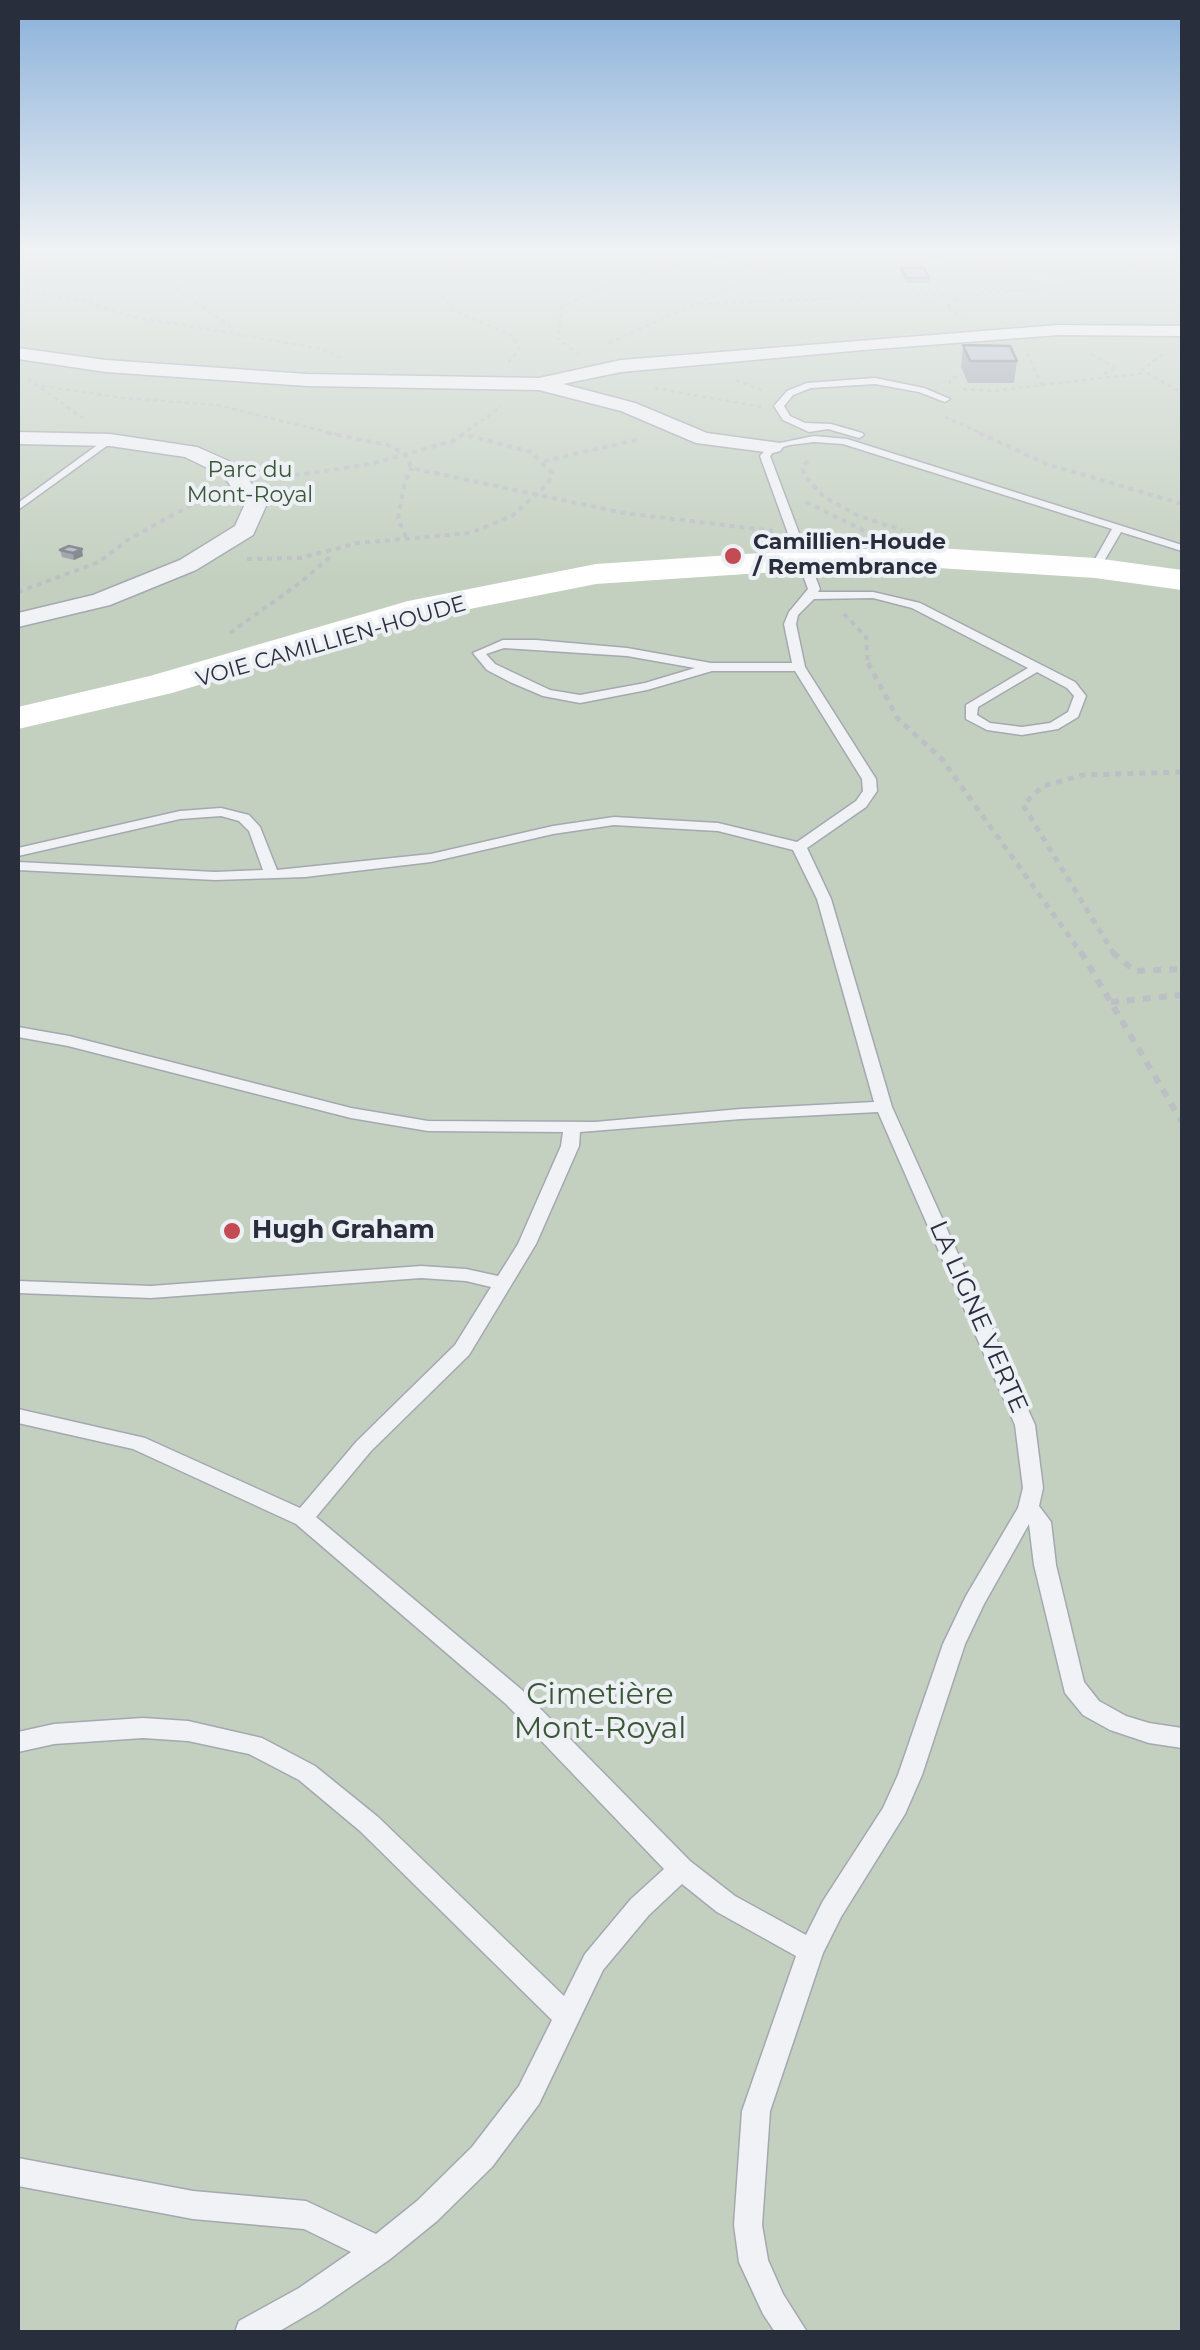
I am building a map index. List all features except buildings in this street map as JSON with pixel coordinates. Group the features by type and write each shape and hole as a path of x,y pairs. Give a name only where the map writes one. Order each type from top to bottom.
{"street":[{"path":"67,361 307,380 548,386 628,407 712,441 772,447"},
{"path":"548,386 626,366 687,361"},
{"path":"18,438 110,440 206,456 223,464 244,484 255,506 252,521 234,539 206,556 101,600 18,620"},
{"name":"VOIE CAMILLIEN-HOUDE","path":"18,721 192,682 432,610 647,571 806,560 938,558 1095,568 1182,580"}],"lane":[{"path":"945,400 921,390 876,382 820,383 796,390 780,402 782,414 828,438 876,449 1182,548"},
{"path":"803,426 841,429 1182,539"},
{"path":"818,596 765,460 772,447 828,438"},
{"path":"18,507 110,440"},
{"path":"1095,568 1118,528"},
{"path":"18,866 215,876 271,874 398,863 581,824 614,821 718,827 799,847 861,804 870,792 870,780 799,667 790,624 793,614 818,596 872,595 916,605 1036,668 1077,690 1080,704 1066,720 1022,732 986,726 970,716 972,705 1036,668"},
{"path":"711,667 646,686 580,699 547,694 514,680 491,667 480,654 503,644 536,644 627,652 711,667 799,667"},
{"path":"18,852 180,815 221,812 244,818 255,830 271,874"},
{"name":"LA LIGNE VERTE","path":"792,2332 773,2304 754,2262 748,2225 748,2186 756,2111 811,1951 832,1908 892,1814 910,1774 954,1644 1028,1508 1033,1488 1025,1424 884,1107 824,899 799,847"},
{"path":"18,1032 69,1041 384,1120 428,1126 572,1128 884,1107"},
{"path":"303,1518 364,1446 462,1350 505,1284 542,1212 570,1146 572,1128"},
{"path":"18,1287 152,1292 402,1272 466,1275 505,1284"},
{"path":"18,1416 138,1443 303,1518 503,1686 681,1869 726,1904 811,1951"},
{"path":"1028,1508 1040,1522 1044,1565 1073,1686 1092,1708 1118,1723 1182,1738"},
{"path":"18,1742 54,1734 144,1728 188,1731 254,1745 307,1773 369,1824 566,2016"},
{"path":"250,2332 379,2250 482,2158 529,2095 594,1962 640,1906 681,1869"},
{"path":"18,2172 193,2205 306,2215 379,2250"}],"path":[{"path":"509,361 504,366 521,365"},
{"path":"572,362 577,361"},
{"path":"1145,373 1145,366 1154,361"},
{"path":"1042,386 1040,382 1111,373"},
{"path":"992,391 1145,373 1182,393"},
{"path":"80,414 42,386 123,398 217,404 283,424 388,445 405,454 412,468"},
{"path":"18,592 78,572 214,491 371,464 466,435 495,409 553,395 548,386"},
{"path":"938,413 1031,458 1182,504"},
{"path":"544,461 683,428"},
{"path":"206,556 272,560 329,552 358,543 480,529 512,516 540,494 552,473 544,461 530,452 466,435"},
{"path":"816,458 806,462 803,471 824,497 855,514 910,532"},
{"path":"412,468 662,520 778,532 772,518"},
{"path":"406,538 398,518 404,481 412,468"},
{"path":"800,498 828,516 873,534"},
{"path":"219,637 266,610 330,557 329,552"},
{"path":"818,596 866,637 868,668 898,719 941,758 1076,944 1182,1122"},
{"path":"1182,772 1083,776 1043,786 1024,805 1114,953 1135,972 1182,970"},
{"path":"1110,1002 1182,994"}],"green space":[{"name":"Cimetière Mont-Royal","path":"18,361 1182,361 1182,2332 18,2332"}],"place":[{"name":"Camillien-Houde / Remembrance","path":"733,556"},
{"name":"Hugh Graham","path":"232,1231"}],"park label":[{"name":"Parc du Mont-Royal","path":"250,484"}]}
